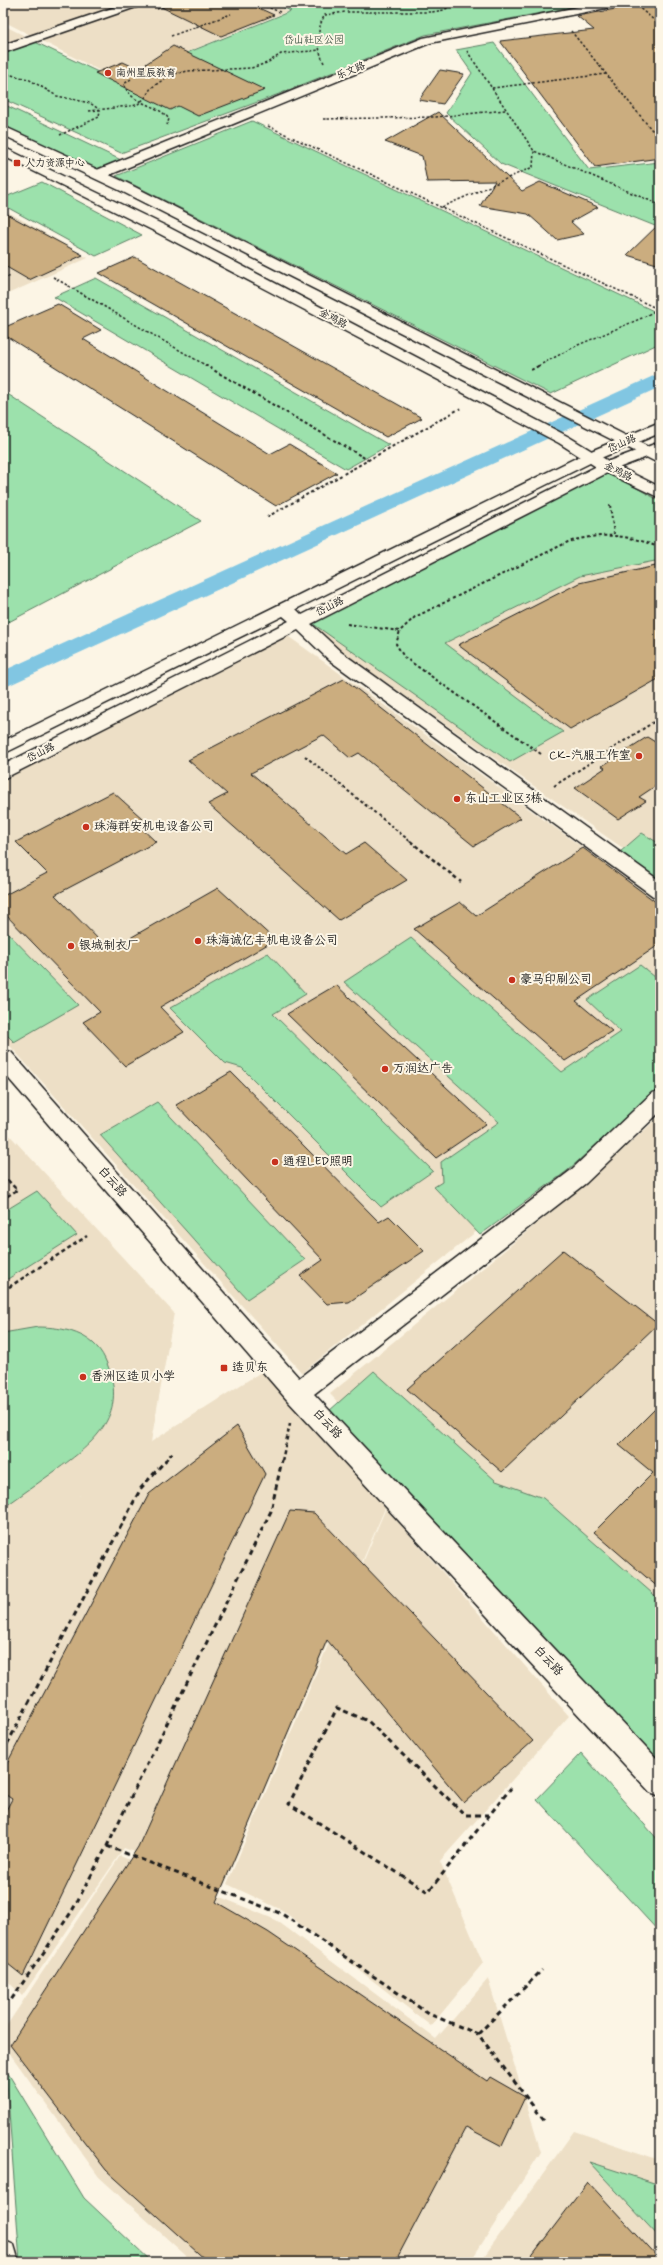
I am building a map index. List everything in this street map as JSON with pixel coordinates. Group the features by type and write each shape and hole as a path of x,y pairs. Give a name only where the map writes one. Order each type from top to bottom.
{"street":[{"path":"3,49 138,3"},
{"name":"乐文路","path":"97,175 427,40 616,3"},
{"name":"金鸡路","path":"3,130 97,175 602,430 627,442 655,452"},
{"name":"金鸡路","path":"3,151 163,230 564,440 607,467 660,493"},
{"name":"岱山路","path":"3,748 590,457 660,427"},
{"name":"岱山路","path":"3,773 607,467 655,452"},
{"path":"285,608 335,656 660,891"},
{"name":"白云路","path":"3,1058 297,1393 660,1782"},
{"path":"297,1393 578,1177 660,1099"},
{"path":"3,2256 3,2262"}],"path":[{"path":"257,3 280,12"},
{"path":"343,74 324,63 319,56 318,25 325,15 345,12 432,12 444,10 455,3"},
{"path":"632,3 660,25"},
{"path":"171,36 231,14"},
{"path":"572,31 660,140"},
{"path":"456,34 534,151 660,205"},
{"path":"89,111 137,105 151,88 170,75 188,71 251,68 267,63 281,54 320,50"},
{"path":"3,73 28,79 41,85 57,96 90,103 100,110"},
{"path":"492,88 606,74"},
{"path":"131,79 124,84 125,92 132,99 159,108 166,113 168,119 167,125 164,127"},
{"path":"64,138 58,135 94,121 99,117 100,110"},
{"path":"323,119 436,117 507,110"},
{"path":"244,115 659,309"},
{"path":"652,130 660,129"},
{"path":"442,208 533,167 534,151"},
{"path":"3,279 10,276"},
{"path":"54,278 368,460"},
{"path":"508,383 578,345 642,318 659,309"},
{"path":"267,517 480,397"},
{"path":"610,505 614,534"},
{"path":"541,754 404,657 396,644 400,631 415,617 568,542 583,537 614,534 632,536 660,548"},
{"path":"346,624 400,631"},
{"path":"534,799 660,718"},
{"path":"305,756 461,882"},
{"path":"3,1175 17,1190 3,1199"},
{"path":"3,1291 87,1236"},
{"path":"3,1998 10,2000 72,1911 108,1846 271,1511 297,1393"},
{"path":"3,1752 141,1488 173,1452"},
{"path":"489,1815 465,1815 368,1721 337,1708 289,1804 428,1892 511,1788"},
{"path":"108,1846 282,1914 429,2014 478,2034 546,2123"},
{"path":"478,2034 542,1970"}],"shaded area":[{"path":"3,3 270,3 288,11 118,80 3,21"},
{"path":"3,25 29,38 3,47"},
{"path":"3,209 88,258 3,296"},
{"path":"604,463 660,494 660,874 299,622"},
{"path":"285,634 660,903 660,1076 600,1131 302,1373 3,1038 3,773"},
{"path":"660,1116 660,1738 330,1394 585,1184"},
{"path":"3,1128 174,1313 151,1442 272,1365 391,1494 224,1885 124,1848 22,1996 3,1976"},
{"path":"386,1508 569,1716 440,1861 483,1963 431,2026 282,1910 227,1884"},
{"path":"120,1856 276,1920 436,2039 488,1979 541,2152 470,2262 193,2262 99,2177 3,2044 3,2031"},
{"path":"574,2131 660,2160 660,2262 480,2262"}],"green space":[{"name":"岱山社区公园","path":"273,3 594,3 425,35 279,94 121,153 3,99 3,52 35,42 117,81 291,11"},
{"path":"494,43 589,170 660,162 660,228 501,164 446,113 472,73 456,50"},
{"path":"3,104 121,160 96,170 3,126"},
{"path":"252,121 660,314 660,343 551,394 116,176"},
{"path":"42,182 142,235 96,256 3,205 3,198"},
{"path":"96,278 389,445 346,469 54,297"},
{"path":"3,391 201,521 3,625"},
{"path":"601,468 660,501 660,565 655,561 580,576 445,643 563,732 510,762 309,621"},
{"path":"642,833 660,844 660,881 620,852"},
{"path":"3,928 78,1005 14,1042 3,1031"},
{"path":"411,938 562,1072 621,1032 587,1000 640,965 660,981 660,1087 567,1171 480,1235 434,1187 442,1182 441,1162 499,1122 344,982"},
{"path":"268,953 306,994 273,1014 433,1171 381,1207 242,1068 225,1063 170,1008"},
{"path":"157,1102 305,1260 247,1299 100,1135"},
{"path":"37,1191 77,1235 3,1282 3,1212"},
{"path":"38,1327 57,1328 76,1333 85,1337 100,1350 112,1378 114,1395 111,1411 105,1424 84,1449 3,1508 3,1333"},
{"path":"374,1371 496,1481 543,1498 660,1600 660,1765 329,1411"},
{"path":"581,1753 660,1842 660,1933 537,1799"},
{"path":"6,2070 84,2198 152,2262 20,2262"},
{"path":"589,2162 660,2185 660,2238"}],"building":[{"path":"153,3 248,3 274,15 221,36"},
{"path":"649,3 660,3 660,158 595,167 500,41 594,30 577,16"},
{"path":"173,46 265,90 198,116 178,106 170,110 95,73 123,62 138,69"},
{"path":"440,70 464,74 443,104 419,100"},
{"path":"438,112 522,191 540,182 598,207 571,222 584,234 557,240 528,214 480,206 495,181 427,182 422,156 385,142"},
{"path":"3,212 83,255 29,280 3,265"},
{"path":"660,223 660,265 627,255"},
{"path":"135,257 422,418 386,437 99,273"},
{"path":"58,304 101,330 83,339 270,454 289,444 337,473 276,506 3,334 3,328"},
{"path":"660,565 660,678 570,729 458,645 579,583"},
{"name":"东山工业区3栋","path":"344,679 521,818 474,846 359,753 350,758 323,735 251,773 346,854 364,843 407,880 339,920 208,804 227,794 188,760"},
{"path":"647,737 660,745 660,783 639,797 646,801 618,819 575,788 605,768 602,766"},
{"path":"113,792 143,819 136,823 156,842 55,895 109,950 218,888 275,940 160,1007 184,1032 125,1066 83,1022 100,1012 3,912 3,896 47,873 16,842"},
{"path":"583,848 660,905 660,944 576,1001 612,1031 565,1061 414,929 460,902 476,916"},
{"name":"万润达广告","path":"336,985 486,1124 436,1158 287,1014"},
{"name":"通程LED照明","path":"231,1072 379,1222 389,1216 424,1251 349,1302 327,1304 300,1276 323,1260 176,1105"},
{"path":"563,1250 658,1324 502,1472 407,1389"},
{"path":"660,1404 660,1589 594,1532 653,1473 619,1445"},
{"path":"237,1426 265,1474 23,1976 3,1960 3,1816 12,1799 3,1793 3,1771 149,1494"},
{"path":"290,1511 314,1513 533,1741 464,1803 327,1640 216,1902 268,1932 487,2081 490,2077 525,2097 502,2146 466,2127 395,2262 208,2262 106,2170 10,2045 138,1847"},
{"path":"588,2182 660,2260 660,2262 527,2262"}],"waterway":[{"path":"3,680 660,379"}],"place":[{"name":"南州星辰教育","path":"108,73"},
{"name":"人力资源中心","path":"17,163"},
{"name":"CK-汽服工作室","path":"639,756"},
{"name":"东山工业区3栋","path":"457,799"},
{"name":"珠海群安机电设备公司","path":"86,827"},
{"name":"珠海诚亿丰机电设备公司","path":"198,941"},
{"name":"银城制衣厂","path":"71,946"},
{"name":"豪马印刷公司","path":"512,980"},
{"name":"万润达广告","path":"385,1069"},
{"name":"通程LED照明","path":"275,1162"},
{"name":"造贝东","path":"224,1368"},
{"name":"香洲区造贝小学","path":"83,1377"}]}
